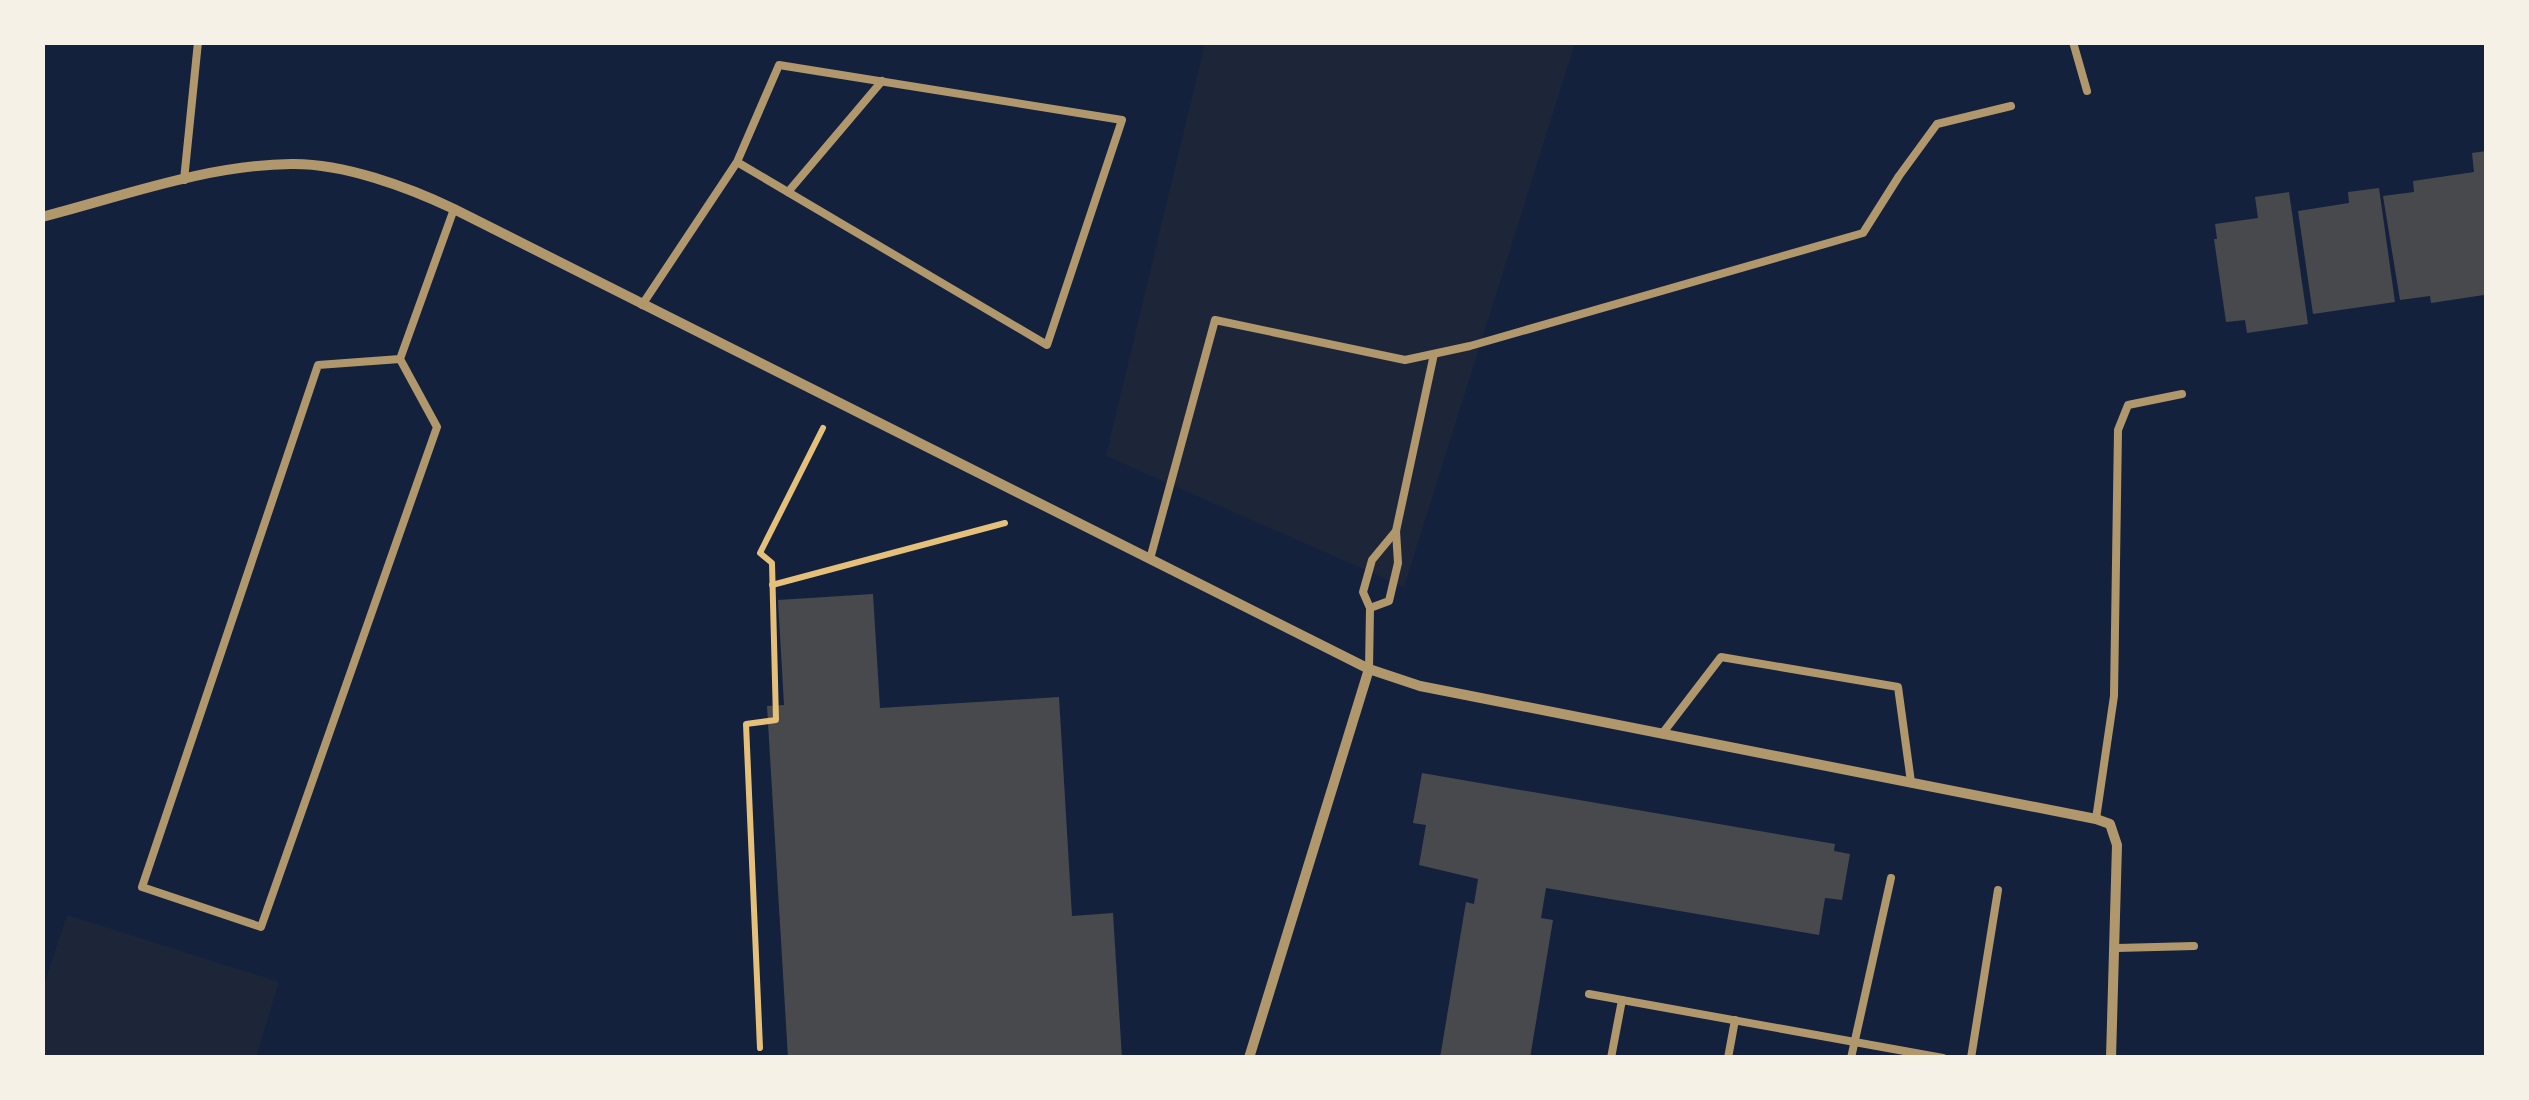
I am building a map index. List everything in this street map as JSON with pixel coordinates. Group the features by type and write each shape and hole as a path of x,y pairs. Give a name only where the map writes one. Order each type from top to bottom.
{"street":[{"path":"42,217 227,169 295,164 379,178 454,210 1369,669 1420,686 2110,824 2117,845 2112,1058"},
{"path":"1248,1058 1369,669"}],"lane":[{"path":"184,180 198,42"},
{"path":"2072,42 2088,91"},
{"path":"642,305 738,162 779,65 1122,120 1047,344 738,162"},
{"path":"788,192 882,81"},
{"path":"1150,559 1215,320 1406,360 1470,346 1863,233 1898,176 1937,124 2011,106"},
{"path":"400,359 318,365 142,886 261,928 437,427 400,359 454,210"},
{"path":"1370,608 1390,601 1398,564 1396,532 1434,354"},
{"path":"2096,819 2114,696 2118,430 2128,405 2182,394"},
{"path":"1369,669 1370,608 1363,592 1372,560 1396,532"},
{"path":"1662,734 1721,657 1898,687 1911,782"},
{"path":"1851,1058 1892,878"},
{"path":"1971,1058 1998,890"},
{"path":"2117,948 2194,946"},
{"path":"1589,994 1943,1058"},
{"path":"1611,1058 1622,1000"},
{"path":"1728,1058 1735,1020"}],"path":[{"path":"760,1048 746,724 776,720 772,563 760,552 823,428"},
{"path":"772,585 1005,523"}],"shaded area":[{"path":"1205,43 1575,43 1404,587 1106,456"},
{"path":"67,915 279,982 256,1057 43,1057 43,988"}],"building":[{"path":"2486,151 2484,295 2431,303 2430,296 2400,300 2383,196 2414,192 2413,181 2474,172 2472,153"},
{"path":"2379,188 2395,302 2313,314 2298,211 2349,203 2348,192"},
{"path":"2289,192 2308,324 2247,333 2245,320 2226,322 2215,224 2258,218 2255,197"},
{"path":"873,594 880,708 1059,697 1072,916 1113,913 1122,1058 788,1058 767,706 784,705 778,600"},
{"path":"1422,773 1835,844 1834,851 1850,854 1842,900 1825,898 1819,935 1546,888 1541,918 1553,920 1530,1058 1440,1058 1466,902 1474,904 1478,879 1419,865 1426,825 1413,823"}]}
